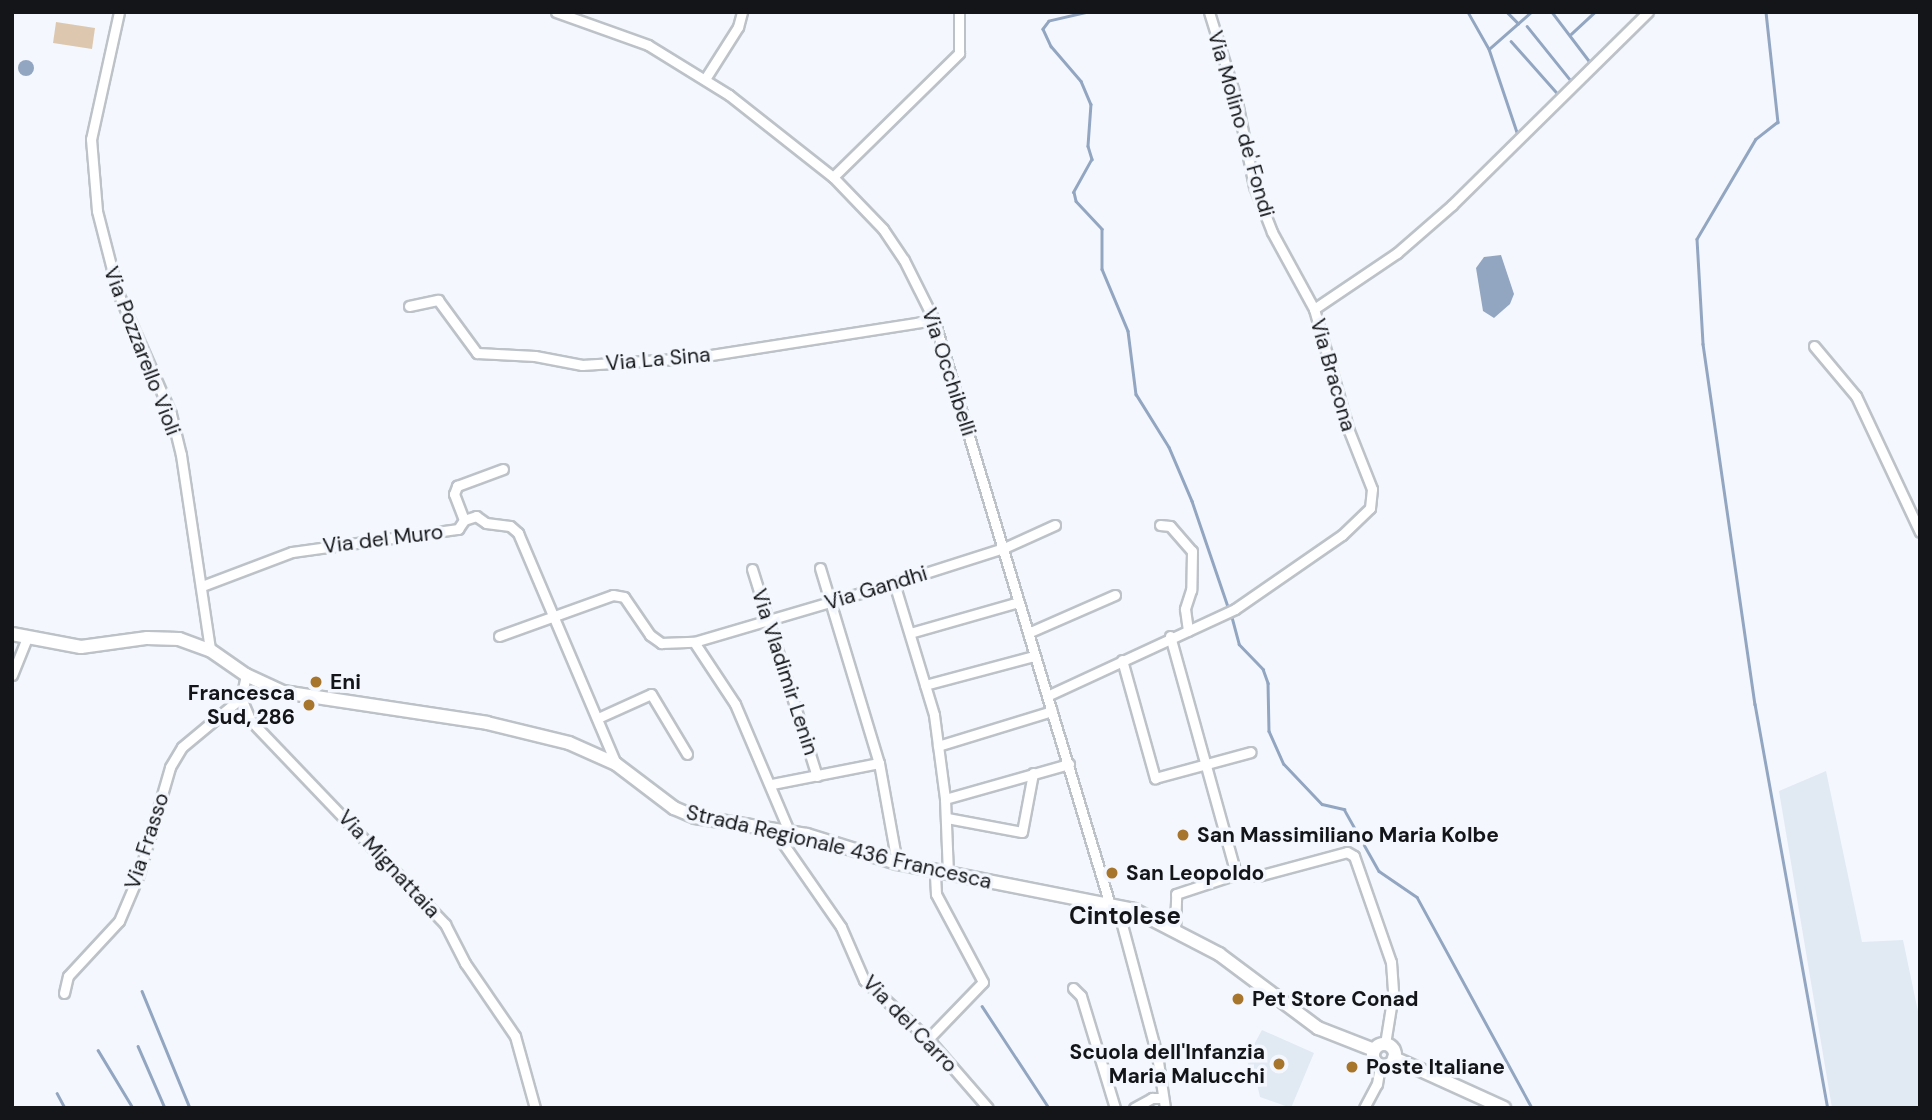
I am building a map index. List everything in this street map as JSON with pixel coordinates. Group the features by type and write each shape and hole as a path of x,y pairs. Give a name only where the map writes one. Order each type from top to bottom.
{"street":[{"name":"Via Pozzarello Violi","path":"118,12 91,139 97,211 118,293 170,414 202,586 210,650"},
{"name":"Via Occhibelli","path":"556,12 648,45 705,79 833,177 883,229 918,283 934,320 1034,656 1113,905 1157,1055 1163,1103"},
{"path":"705,79 738,27 742,12"},
{"path":"833,177 959,53 959,12"},
{"name":"Via Molino de' Fondi","path":"1209,12 1237,102 1254,186 1272,232 1314,309"},
{"name":"Via Bracona","path":"1047,696 1170,636 1188,631 1235,609 1332,543 1359,520 1373,501 1314,309 1397,253 1452,205 1648,12"},
{"name":"Via La Sina","path":"408,306 438,300 477,353 535,356 582,365 692,358 934,320"},
{"path":"1814,346 1856,396 1920,532"},
{"path":"464,520 454,494 457,486 503,469"},
{"name":"Via del Muro","path":"202,586 292,552 397,541 458,529 464,520 476,516 515,529 555,616 616,764"},
{"name":"Via Gandhi","path":"555,616 613,595 624,597 650,635 661,643 694,642 769,622 1004,548 1055,525"},
{"path":"1160,525 1170,526 1192,551 1188,563 1191,590 1185,609 1188,631"},
{"path":"820,568 879,763 897,863"},
{"name":"Via Vladimir Lenin","path":"752,569 817,776"},
{"path":"894,583 925,685 938,746 947,818 936,894 983,982 928,1039"},
{"path":"1028,633 1115,595"},
{"path":"909,633 1019,602"},
{"path":"499,636 555,616"},
{"name":"Strada Regionale 436 Francesca","path":"12,634 80,647 166,638 210,650 246,675 304,697 487,723 569,743 616,764 674,808 695,817 789,831 897,863 1113,905 1175,930 1219,954 1318,1028 1379,1047"},
{"path":"1170,636 1236,874"},
{"path":"12,675 27,638"},
{"path":"694,642 735,704 772,784 789,831"},
{"path":"925,685 1034,656"},
{"path":"1122,660 1155,778 1251,752"},
{"path":"241,698 246,675"},
{"path":"598,718 651,694 687,754"},
{"name":"Via Frasso","path":"64,993 68,976 119,921 139,874 170,767 182,747 241,698"},
{"name":"Via Mignattaia","path":"241,698 251,721 444,923 465,963 515,1036 535,1108"},
{"path":"938,746 1052,711"},
{"path":"772,784 879,763"},
{"path":"945,799 1069,764"},
{"path":"947,818 1022,832 1033,773"},
{"name":"Via del Carro","path":"774,829 841,927 864,980 928,1039 988,1108"},
{"path":"1175,930 1176,894 1236,874 1258,876 1346,852 1354,856 1391,962 1393,993 1379,1047 1377,1084 1364,1108"},
{"path":"1073,988 1081,996 1115,1108"},
{"path":"1379,1047 1393,1049 1394,1058"},
{"path":"1380,1065 1394,1058"},
{"path":"1394,1058 1504,1108"},
{"path":"1134,1108 1152,1098 1163,1103"}],"shaded area":[{"path":"56,22 95,28 92,49 53,43"},
{"path":"1826,771 1862,942 1903,940 1920,1021 1920,1108 1832,1108 1779,791"},
{"name":"Scuola dell'Infanzia Maria Malucchi","path":"1262,1030 1314,1053 1291,1108 1260,1097 1255,1075 1249,1071 1247,1057"}],"water":[{"path":"23,60 29,60 34,68 32,74 23,76 18,71 18,65"},
{"path":"1501,255 1514,294 1510,304 1494,318 1483,311 1476,268 1484,257"}],"waterway":[{"path":"1088,12 1049,21 1043,29 1051,46 1081,81 1091,104 1088,146 1092,159 1074,192 1076,201 1102,229 1102,269 1128,331 1136,394 1169,447 1192,501 1228,607"},
{"path":"1468,12 1489,49 1518,135"},
{"path":"1507,12 1518,23"},
{"path":"1489,49 1531,12"},
{"path":"1552,12 1590,62"},
{"path":"1571,34 1595,12"},
{"path":"1766,12 1778,122 1756,139 1697,239 1703,344 1755,704 1828,1108"},
{"path":"1527,26 1572,82"},
{"path":"1511,41 1558,94"},
{"path":"1232,617 1239,644 1263,669 1268,683 1269,731 1284,764 1322,804 1344,809 1379,871 1417,897 1532,1108"},
{"path":"142,991 190,1108"},
{"path":"982,1006 1049,1108"},
{"path":"138,1046 165,1108"},
{"path":"98,1050 133,1108"},
{"path":"57,1093 65,1108"}],"place":[{"name":"Eni","path":"316,682"},
{"name":"Francesca Sud, 286","path":"309,705"},
{"name":"San Massimiliano Maria Kolbe","path":"1183,835"},
{"name":"San Leopoldo","path":"1112,873"},
{"name":"Pet Store Conad","path":"1238,999"},
{"name":"Scuola dell'Infanzia Maria Malucchi","path":"1279,1064"},
{"name":"Poste Italiane","path":"1352,1067"}],"district":[{"name":"Cintolese","path":"1125,916"}]}
